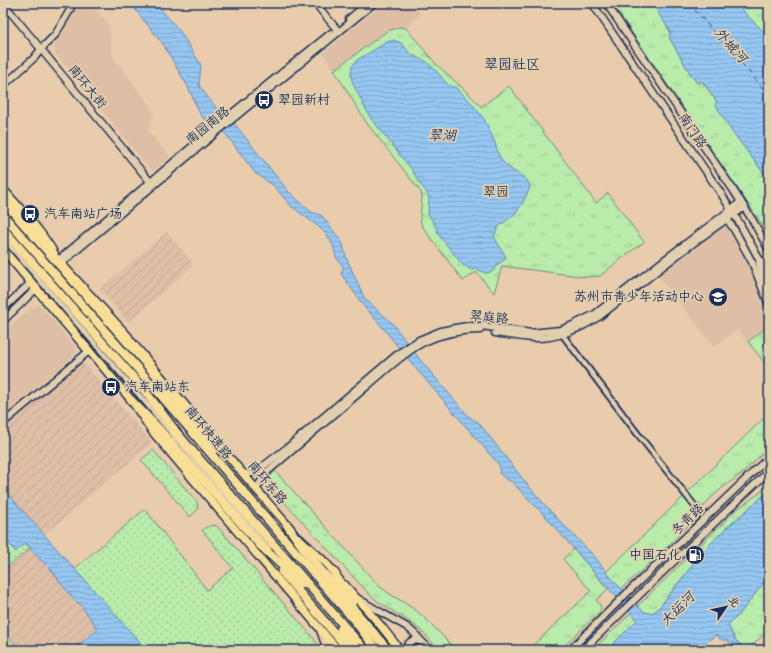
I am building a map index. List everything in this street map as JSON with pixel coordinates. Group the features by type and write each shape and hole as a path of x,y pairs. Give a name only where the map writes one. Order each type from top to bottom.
{"highway":[{"path":"3,200 101,318 134,353 196,426 236,484"},
{"name":"南环快速路","path":"3,215 152,385 354,620 377,650"},
{"name":"南环快速路","path":"3,229 142,394 268,538 363,650"},
{"path":"3,249 88,351"},
{"path":"57,264 128,337"},
{"path":"132,401 157,427 260,545 349,650"},
{"path":"212,450 387,650"},
{"path":"287,525 306,552 374,636"},
{"name":"南环快速路","path":"268,538 340,628 363,650"},
{"path":"260,545 309,591"},
{"path":"332,570 374,636"},
{"path":"354,620 374,636"},
{"path":"340,628 354,650"}],"main road":[{"name":"南环大街","path":"3,3 151,184"},
{"path":"3,86 34,58 55,35 70,10 72,3"},
{"path":"316,3 338,30"},
{"name":"南园南路","path":"34,286 57,264 151,184 338,30 368,3"},
{"name":"南园南路","path":"338,30 374,3"},
{"name":"南门路","path":"592,3 733,212 769,274"},
{"name":"南门路","path":"606,3 743,205 769,250"},
{"path":"3,189 46,239 57,264"},
{"name":"翠庭路","path":"243,474 250,474 257,471 413,346 418,340 431,334 468,326 481,326 530,333 560,330 573,325 595,314 743,205"},
{"path":"3,207 57,264"},
{"name":"翠庭路","path":"413,346 457,331 480,330 534,338 562,334 600,316 727,219 733,212"},
{"path":"727,219 752,262 769,303"},
{"path":"3,236 90,326"},
{"path":"758,257 769,303"},
{"path":"43,277 88,351 132,401 152,431 338,650"},
{"path":"3,310 34,286"},
{"path":"3,321 34,286"},
{"path":"79,336 101,318"},
{"name":"南环东路","path":"128,337 287,525 357,597 400,650"},
{"path":"3,423 88,351"},
{"name":"翠庭路","path":"256,489 268,470 401,355"},
{"name":"冬青路","path":"570,650 629,591 769,457"},
{"name":"冬青路","path":"583,650 635,598 769,471"},
{"path":"357,597 407,627 430,650"},
{"path":"318,627 327,650"},
{"path":"406,650 411,641 418,640 423,642"}],"street":[{"path":"3,236 142,394 286,568"},
{"path":"562,334 701,514"}],"shaded area":[{"path":"76,3 91,3 109,25 113,57 154,111 148,131 170,157 152,172 55,53 54,45 65,29"},
{"path":"383,3 412,3 420,14 406,28 405,27 347,60 334,70 323,53"},
{"name":"苏州市青少年活动中心","path":"723,226 728,229 749,268 769,318 769,325 748,342 737,330 714,347 659,276"},
{"path":"167,232 194,265 128,322 100,289"},
{"path":"37,305 41,307 53,320 77,351 74,356 3,415 3,332 31,308"},
{"path":"81,360 152,443 44,535 3,487 3,426"},
{"path":"30,548 58,578 76,602 80,604 97,628 96,631 72,650 20,650 3,630 3,571"}],"green space":[{"path":"612,3 652,3 670,31 670,39 690,73 697,83 702,81 717,102 731,130 769,180 769,238 759,220"},
{"path":"735,3 769,3 769,37"},
{"name":"翠园","path":"400,27 406,28 435,63 481,107 509,86 596,203 608,193 644,242 600,276 586,277 502,266 494,293 476,272 463,281 421,224 421,192 368,125 334,70 387,31"},
{"path":"769,325 769,368 748,342"},
{"path":"769,413 769,447 743,473 723,487 709,500 696,517 662,552 621,589 606,572"},
{"path":"153,450 197,502 198,509 190,517 141,460"},
{"path":"275,471 378,585 420,614 456,650 439,650 414,625 371,596 273,490 270,485 270,480"},
{"path":"769,484 769,491 723,531 706,548 656,611 637,620 607,650 594,650 736,510 757,495"},
{"path":"145,509 207,590 233,568 202,530 207,527 217,526 315,640 321,650 147,650 74,569"},
{"path":"3,535 16,552 24,544 27,544 30,548 3,571"},
{"path":"574,549 608,589 596,600 600,605 601,610 560,650 528,650 591,591 563,559"},
{"path":"769,576 769,630 747,650 745,650 734,638 727,624 738,616"},
{"path":"3,630 20,650 3,650"}],"water":[{"name":"大运河","path":"130,3 155,3 179,30 201,65 200,87 221,114 225,112 288,191 311,212 322,216 342,242 346,257 365,299 392,323 421,361 469,417 478,422 530,488 595,557 610,577 642,610 650,613 658,609 706,548 723,531 769,491 769,576 738,616 728,624 734,638 745,650 736,650 727,640 721,640 716,635 696,650 607,650 637,620 546,517 512,482 499,473 499,465 366,309 341,274 343,266 336,257 333,245 327,235 319,227 291,206 274,186 255,173 225,133 205,120 200,114 188,87 163,44"},
{"name":"外城河","path":"652,3 735,3 769,37 769,180 731,130 715,104 717,102 702,81 697,83 690,73 670,39 670,31"},
{"name":"翠湖","path":"394,40 401,43 412,55 427,62 448,85 456,88 468,99 484,119 494,140 499,156 503,162 509,168 526,179 530,186 522,204 515,214 499,226 494,236 506,257 493,271 486,273 475,269 471,270 462,264 441,238 428,213 429,197 426,191 421,186 412,170 371,119 352,81 352,66 357,60 387,42"},
{"path":"3,487 147,650 115,650 110,647 101,646 95,647 91,650 72,650 96,631 97,628 80,604 76,602 54,574 27,544 24,544 16,552 3,535"}],"ferry route":[{"path":"689,3 769,95"}],"place":[{"name":"翠园新村","path":"264,100"},
{"name":"汽车南站广场","path":"30,214"},
{"name":"苏州市青少年活动中心","path":"718,297"},
{"name":"汽车南站东","path":"111,387"},
{"name":"中国石化","path":"695,555"}],"district":[{"name":"翠园社区","path":"512,65"}]}
